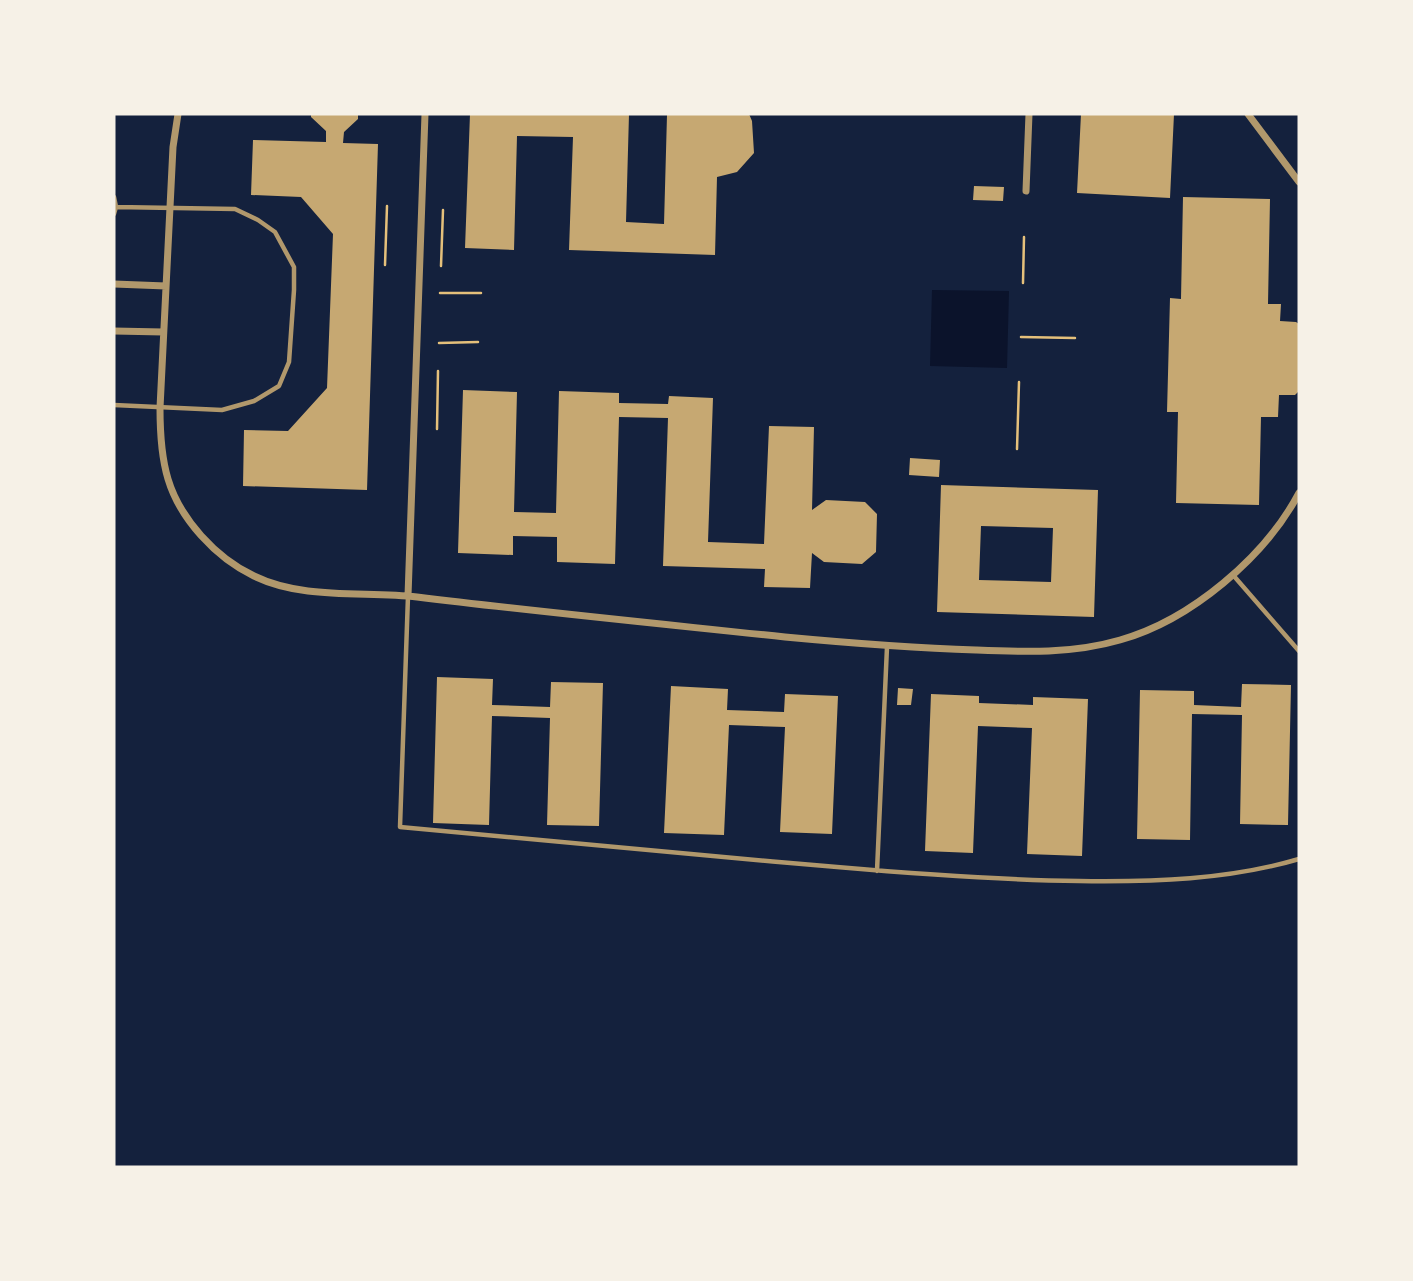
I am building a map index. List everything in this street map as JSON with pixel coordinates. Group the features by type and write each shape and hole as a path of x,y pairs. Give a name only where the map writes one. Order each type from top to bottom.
{"street":[{"path":"178,114 173,147 163,332 160,408 163,456 168,480 180,507 202,535 227,559 254,576 284,586 318,591 408,596 887,647 1042,652 1083,649 1122,640 1161,625 1191,606 1233,574 1256,552 1290,511 1299,493"},
{"path":"408,596 425,114"},
{"path":"1026,191 1029,114"},
{"path":"1248,114 1299,182"},
{"path":"114,284 166,286"},
{"path":"114,331 163,332"}],"lane":[{"path":"114,197 114,214"},
{"path":"114,405 222,410 254,401 279,386 289,362 292,339 294,267 275,232 236,209 116,207"},
{"path":"1233,574 1299,651"},
{"path":"408,596 400,827 1006,881 1180,880 1258,869 1299,859"},
{"path":"877,871 887,647"}],"path":[{"path":"385,265 387,206"},
{"path":"442,266 443,210"},
{"path":"1023,282 1024,237"},
{"path":"440,293 481,293"},
{"path":"1021,337 1075,338"},
{"path":"439,343 478,342"},
{"path":"437,429 438,371"},
{"path":"1017,449 1019,382"}],"water":[{"path":"932,290 1009,291 1007,368 930,366"}],"building":[{"path":"311,114 358,114 358,119 344,132 343,143 378,144 367,490 243,486 244,430 288,431 327,388 333,234 301,197 251,195 253,140 326,142 326,131"},
{"path":"470,114 629,114 626,222 664,224 667,115 749,114 754,153 737,172 717,177 715,255 569,250 573,137 517,136 514,250 465,248"},
{"path":"1081,114 1174,114 1170,198 1077,193"},
{"path":"974,186 1004,187 1003,201 973,200"},
{"path":"1183,197 1270,199 1268,304 1281,304 1280,321 1299,324 1299,391 1295,395 1279,395 1278,417 1261,417 1259,505 1176,503 1178,412 1167,412 1170,298 1181,299"},
{"path":"463,390 517,392 514,512 556,513 559,391 619,393 619,403 668,404 669,396 713,398 708,542 764,544 769,426 814,427 812,510 826,500 865,502 877,514 876,552 862,564 824,562 812,553 810,588 764,587 765,569 663,566 668,418 619,417 615,564 557,562 557,537 513,536 513,555 458,553"},
{"path":"910,458 940,460 939,477 909,475"},
{"path":"941,485 1098,490 1094,617 937,612","holes":["981,526 1053,528 1051,582 979,580"]},
{"path":"437,677 493,679 492,705 550,707 551,682 603,683 599,826 547,825 550,718 492,716 489,825 433,823"},
{"path":"1242,684 1291,685 1288,825 1240,824 1242,715 1192,714 1190,840 1137,839 1140,690 1194,691 1194,705 1241,707"},
{"path":"671,686 728,689 727,710 784,712 785,694 838,696 832,834 780,832 785,727 729,725 724,835 664,833"},
{"path":"898,688 913,689 911,705 897,705"},
{"path":"931,694 979,696 979,703 1033,705 1033,697 1088,699 1082,856 1027,854 1032,728 978,726 973,853 925,851"}]}
